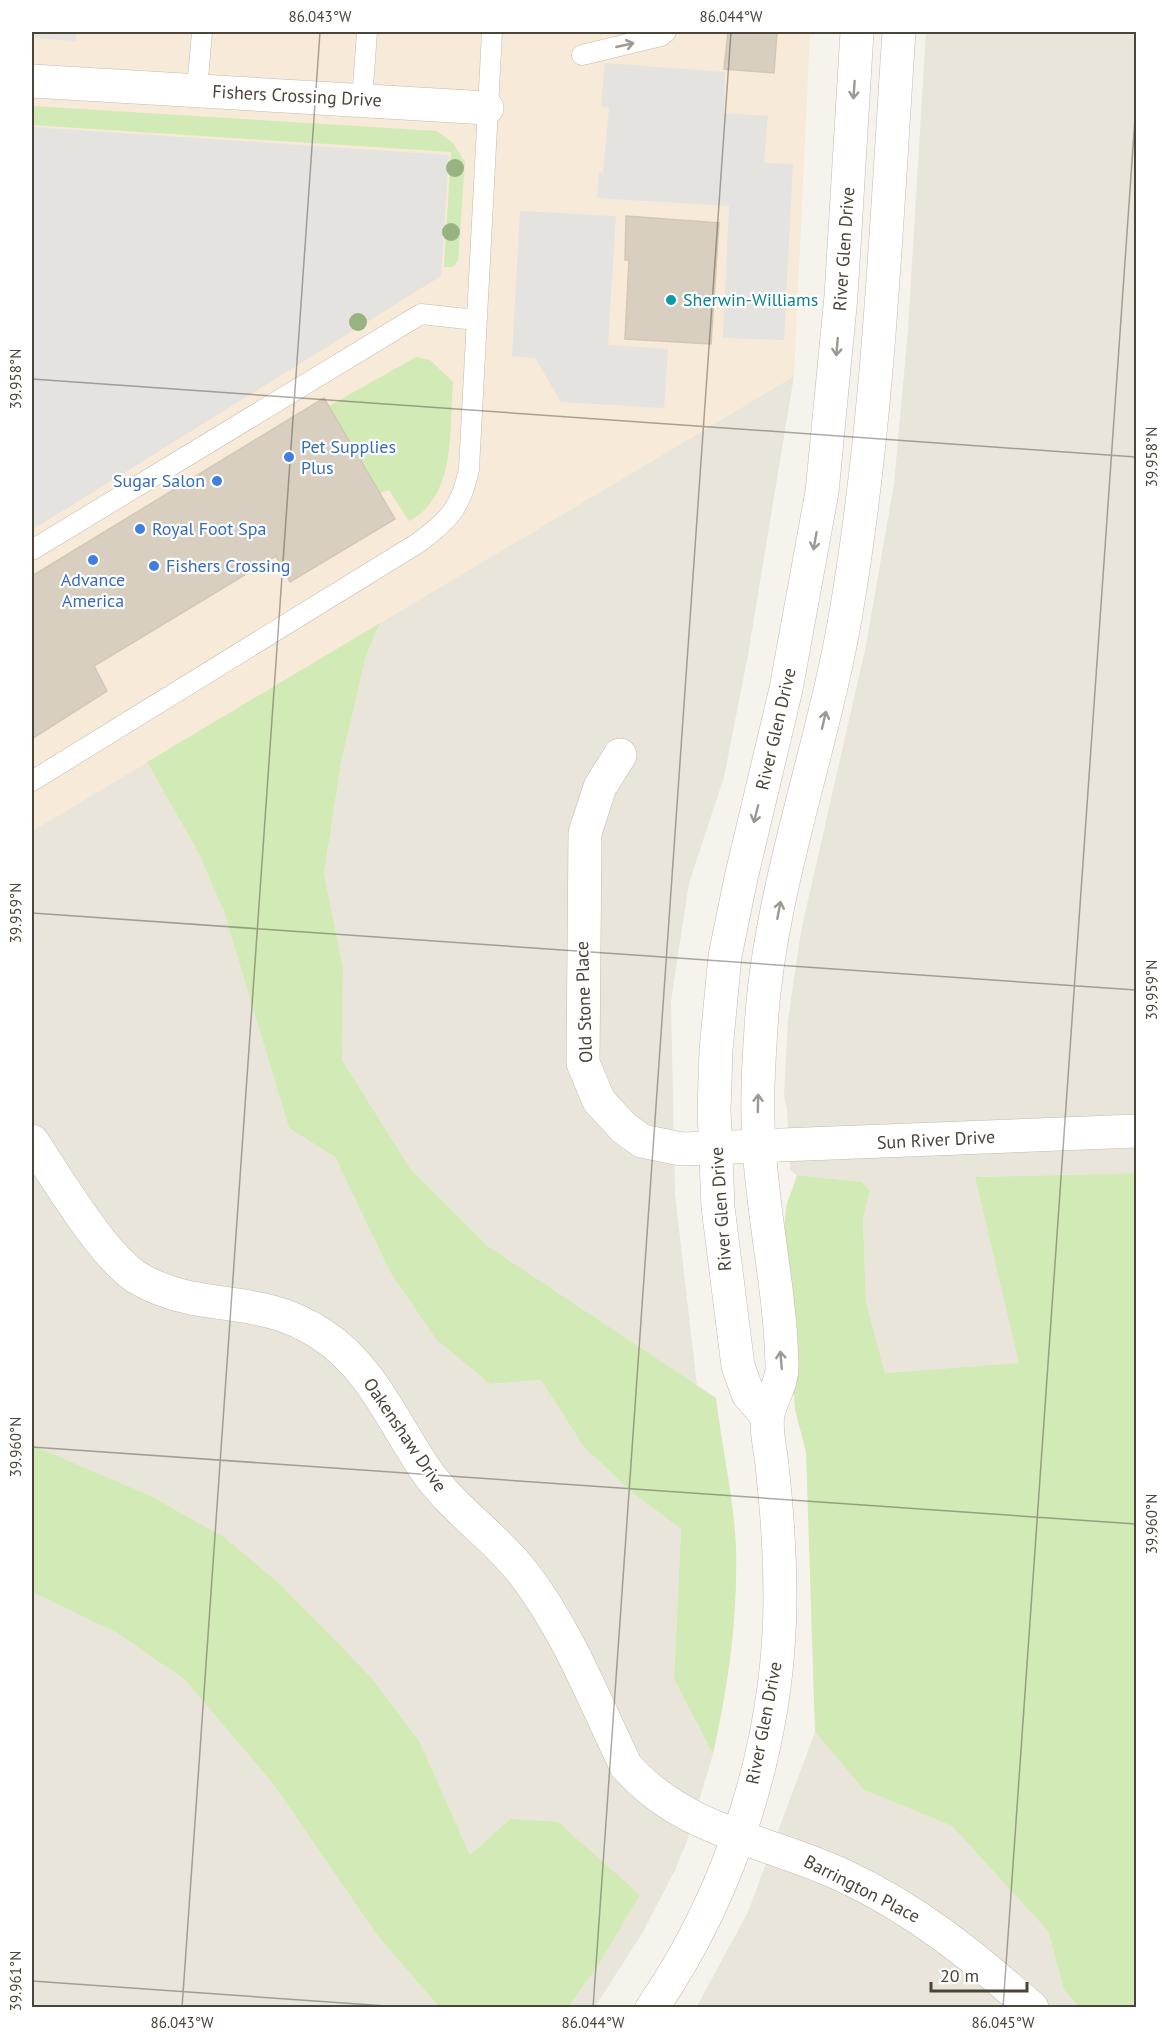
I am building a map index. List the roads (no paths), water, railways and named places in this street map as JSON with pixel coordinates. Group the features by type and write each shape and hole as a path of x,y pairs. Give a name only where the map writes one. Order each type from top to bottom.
{"street":[{"name":"River Glen Drive","path":"652,2007 680,1963 708,1908 738,1837 761,1755 778,1639 778,1531 767,1416 782,1372 716,1050 725,956 786,689 815,539 829,436 857,32"},
{"name":"River Glen Drive","path":"767,1416 748,1394 738,1366 718,1207 737,1148 760,1049 770,957 838,654 865,486 876,387 899,32"},
{"name":"Fishers Crossing Drive","path":"32,81 487,108"},
{"name":"Old Stone Place","path":"620,755 600,788 585,833 583,1063 599,1101 624,1128 642,1140 681,1149 737,1148"},
{"name":"Sun River Drive","path":"737,1148 1137,1131"},
{"name":"Oakenshaw Drive","path":"32,1141 116,1261 137,1278 189,1297 262,1307 286,1316 321,1334 342,1351 372,1384 424,1469 446,1497 511,1557 539,1595 554,1619 626,1766 661,1800 681,1813 738,1837"},
{"name":"Barrington Place","path":"738,1837 842,1875 897,1903 934,1927 1032,2007"}],"lane":[{"path":"197,90 202,32"},
{"path":"362,100 367,32"},
{"path":"32,781 418,543 455,511 464,492 469,469 492,32"},
{"path":"582,56 662,36 666,32"},
{"path":"32,550 421,314 477,320"}],"place":[{"name":"Sherwin-Williams","path":"671,300"},
{"name":"Pet Supplies Plus","path":"289,457"},
{"name":"Sugar Salon","path":"217,481"},
{"name":"Royal Foot Spa","path":"140,529"},
{"name":"Advance America","path":"93,560"},
{"name":"Fishers Crossing","path":"154,566"}]}
